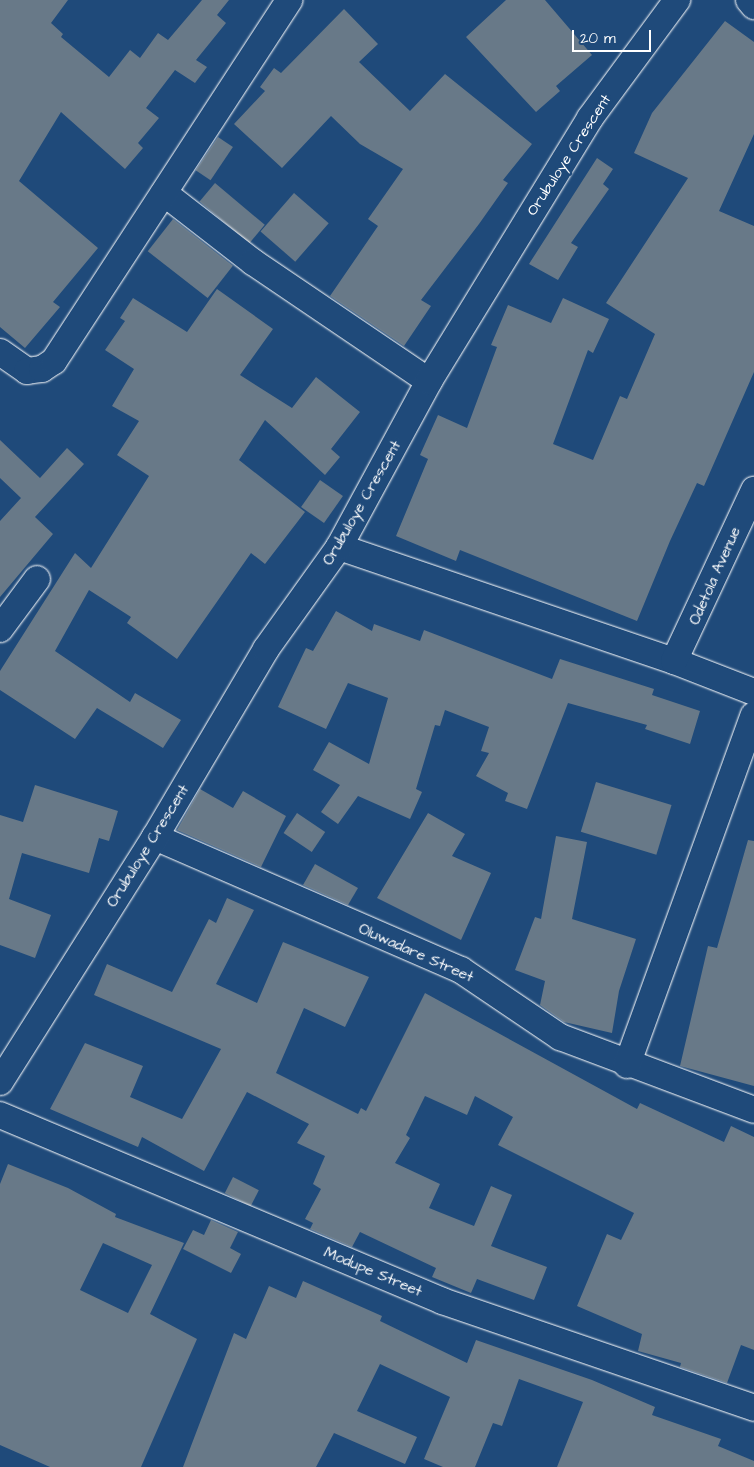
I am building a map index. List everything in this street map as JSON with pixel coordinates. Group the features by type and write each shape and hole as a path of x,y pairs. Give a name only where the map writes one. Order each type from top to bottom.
{"street":[{"path":"0,352 27,371 42,369 54,361 289,0"},
{"path":"749,0 754,6"},
{"name":"Orubuloye Crescent","path":"0,1082 155,837 266,649 340,547 430,381 590,118 675,1"},
{"path":"164,193 253,262 430,381"},
{"name":"Odetola Avenue","path":"674,661 754,490"},
{"path":"340,547 674,661 754,692"},
{"path":"0,629 37,579"},
{"path":"627,1065 754,715"},
{"name":"Oluwadare Street","path":"155,837 461,970 560,1037 627,1065 754,1110"},
{"name":"Modupe Street","path":"0,1115 442,1301 754,1408"}],"building":[{"path":"0,0 68,0 51,23 63,34 61,37 109,77 130,50 140,58 158,33 168,40 202,0 229,0 217,15 226,23 196,60 207,67 195,83 175,70 146,108 159,118 138,143 143,148 125,169 61,112 19,181 98,248 53,302 60,307 25,348 0,327"},
{"path":"506,0 545,0 592,55 556,86 560,91 536,112 466,37"},
{"path":"344,9 378,44 359,62 410,111 445,74 532,144 503,180 508,183 479,224 421,300 431,306 404,346 330,296 378,226 368,219 403,169 360,144 331,116 282,168 234,124 265,91 260,87 274,68 281,73"},
{"path":"725,21 754,42 754,134 719,211 754,226 754,372 704,486 697,483 670,541 637,621 460,550 456,561 396,536 428,459 420,455 438,415 467,428 497,347 491,345 508,305 551,323 563,298 609,319 593,353 588,350 553,444 593,460 620,396 627,399 655,334 606,303 688,178 634,153 652,113"},
{"path":"218,137 233,147 211,180 196,170"},
{"path":"597,158 613,169 603,184 609,189 571,243 578,247 558,280 529,264"},
{"path":"215,183 265,225 249,243 200,201"},
{"path":"294,193 329,223 295,262 261,231"},
{"path":"173,219 233,266 208,298 148,251"},
{"path":"217,289 273,329 240,375 292,408 316,377 360,412 331,449 340,457 325,475 265,420 239,460 305,512 265,564 251,553 177,659 127,623 131,617 89,590 55,651 130,702 135,693 181,720 163,748 97,708 75,739 0,690 0,671 75,553 91,568 149,476 117,455 139,421 112,406 134,369 105,350 125,321 120,318 133,298 187,332"},
{"path":"0,440 40,478 67,448 84,464 35,517 53,534 0,597 0,521 21,498 0,478"},
{"path":"320,480 343,496 324,523 301,507"},
{"path":"336,611 372,631 374,624 420,641 424,630 552,679 560,659 654,689 652,695 700,711 690,744 645,729 647,725 568,703 527,809 505,801 508,793 476,776 489,753 481,751 489,727 445,710 440,726 435,725 416,789 422,792 410,819 358,796 338,824 321,812 340,785 313,770 329,742 369,764 388,698 348,683 326,729 278,707 306,648 313,651"},
{"path":"596,782 672,805 656,855 581,832"},
{"path":"35,785 118,811 109,841 99,838 89,873 22,853 9,899 51,915 35,958 0,945 0,815 23,822"},
{"path":"200,789 233,808 243,791 286,816 261,867 177,830"},
{"path":"297,813 325,832 312,852 284,833"},
{"path":"428,813 465,834 452,856 491,873 461,940 377,898"},
{"path":"556,836 587,842 572,919 636,939 619,991 612,1033 564,1022 540,1005 545,981 515,970 535,917 541,919"},
{"path":"748,840 754,841 754,1086 680,1066 708,946 717,948"},
{"path":"315,864 358,888 348,905 303,885"},
{"path":"227,898 254,910 216,984 257,1003 283,942 369,977 345,1027 304,1008 276,1073 358,1114 361,1108 366,1111 425,993 637,1109 640,1103 724,1142 731,1126 754,1137 754,1350 741,1345 727,1383 680,1367 681,1363 638,1351 642,1334 577,1306 607,1234 621,1240 634,1213 498,1145 513,1117 475,1096 467,1115 425,1096 406,1135 410,1138 395,1163 440,1184 429,1208 474,1226 491,1186 512,1195 491,1246 547,1267 534,1300 477,1279 471,1293 432,1277 436,1268 360,1232 352,1247 310,1229 313,1223 305,1219 321,1189 313,1184 325,1156 297,1143 309,1124 247,1092 204,1171 142,1137 138,1147 50,1109 85,1043 143,1066 130,1097 182,1119 221,1049 94,995 107,964 172,992 209,919 216,923"},
{"path":"8,1164 68,1188 116,1214 115,1217 184,1243 150,1314 197,1339 141,1467 50,1467 0,1445 0,1184","holes":["103,1243 152,1265 128,1313 80,1290"]},
{"path":"233,1177 259,1190 251,1206 225,1193"},
{"path":"211,1220 238,1232 230,1248 241,1254 231,1273 183,1249 193,1230 204,1235"},
{"path":"303,1281 382,1316 380,1321 467,1363 476,1340 592,1380 655,1407 652,1415 721,1439 718,1446 754,1461 754,1467 557,1467 583,1402 519,1379 502,1426 493,1423 475,1467 443,1467 424,1459 450,1397 380,1364 357,1411 417,1437 405,1464 334,1433 316,1467 183,1467 234,1333 246,1339 269,1286 296,1298"}]}
